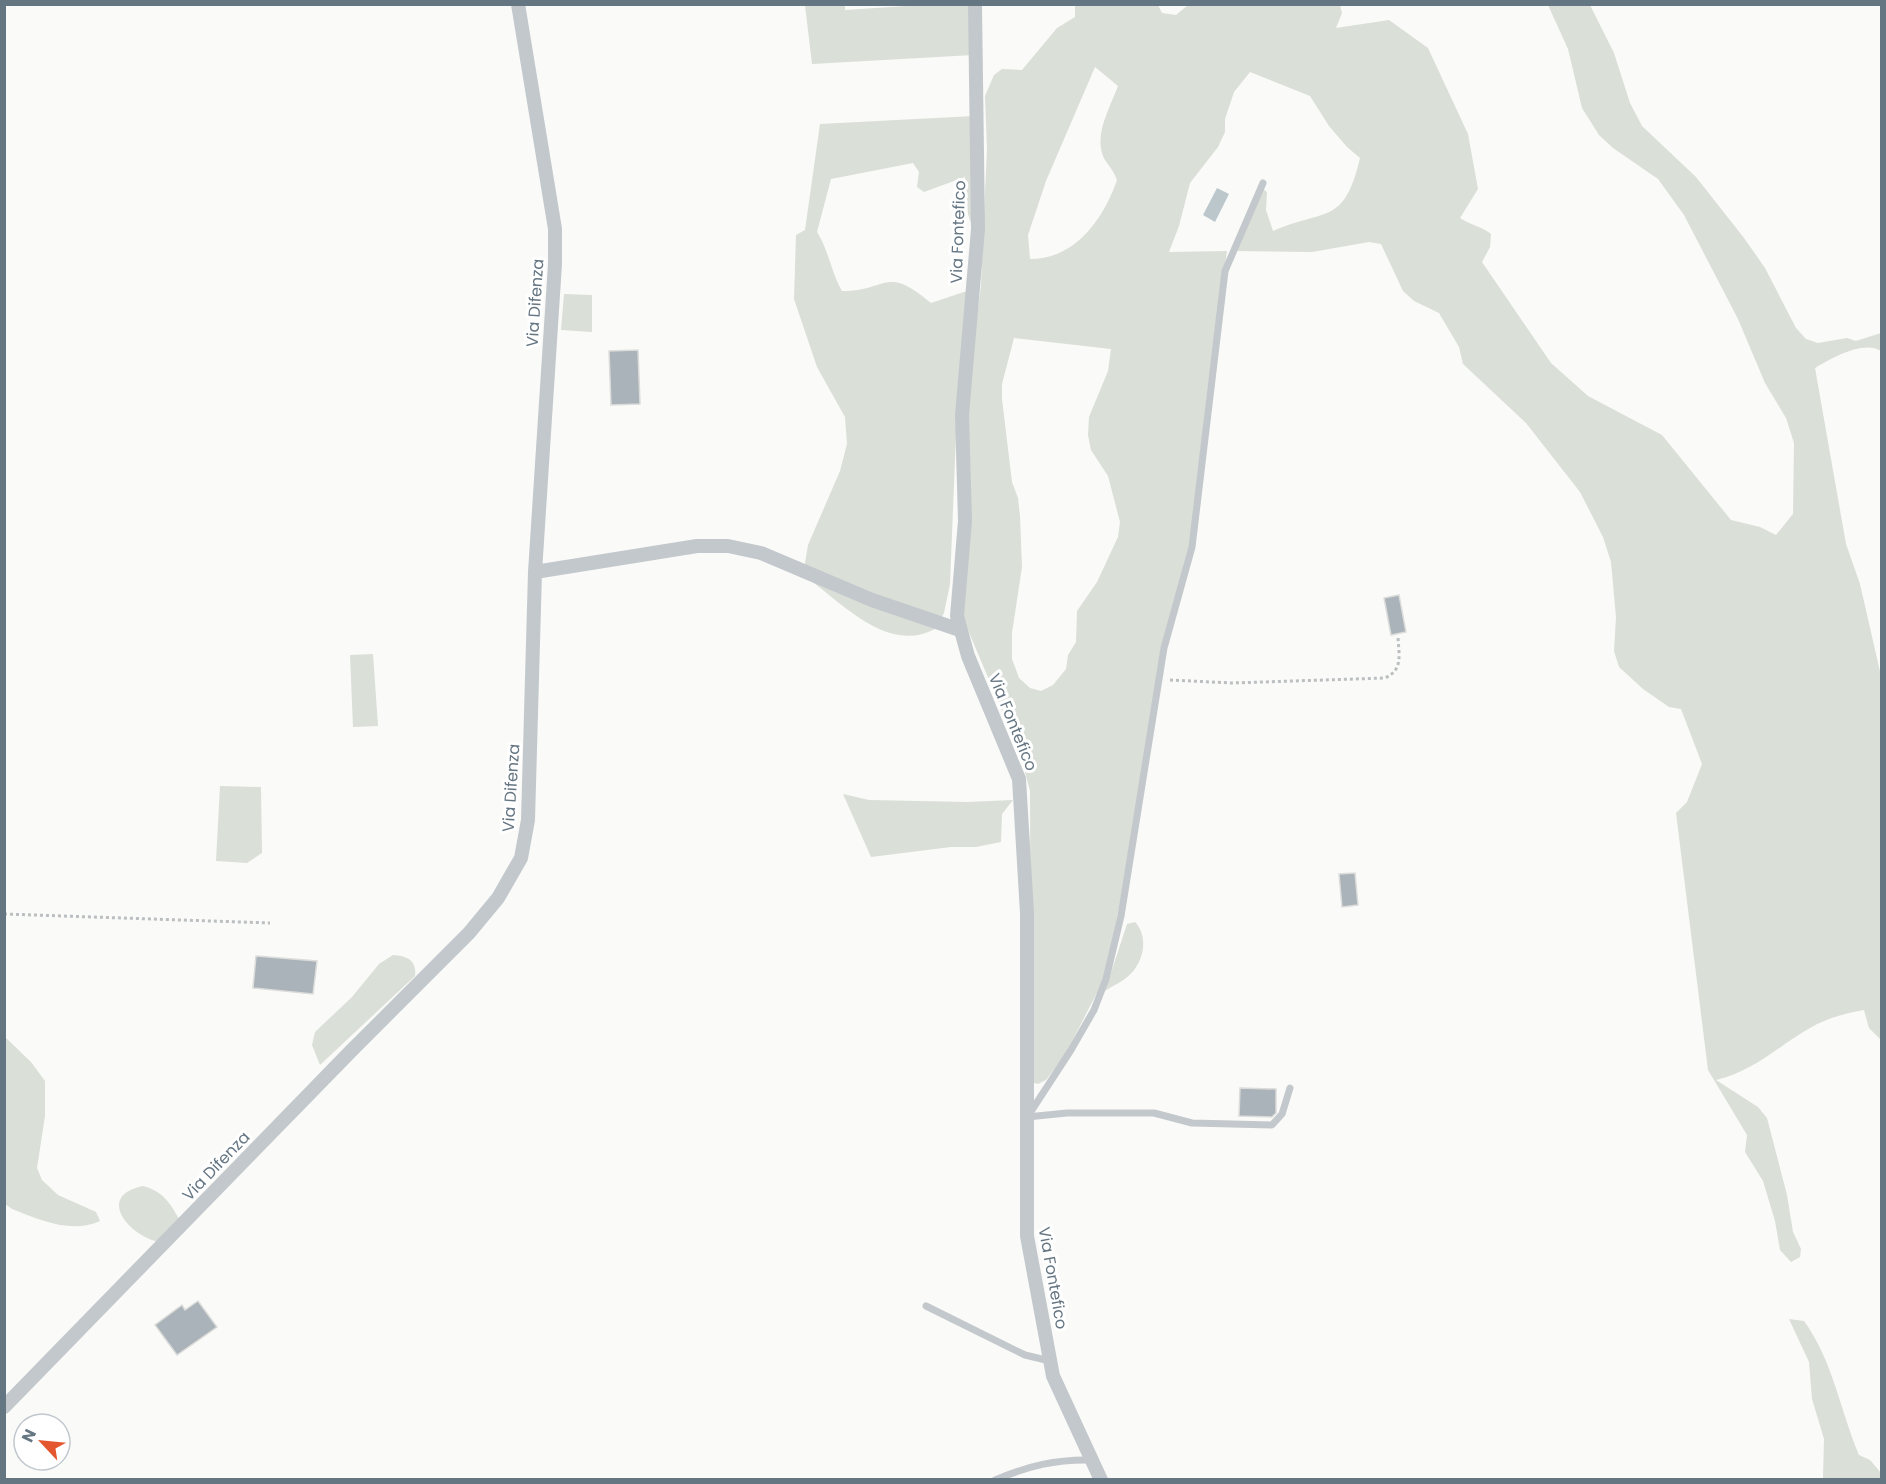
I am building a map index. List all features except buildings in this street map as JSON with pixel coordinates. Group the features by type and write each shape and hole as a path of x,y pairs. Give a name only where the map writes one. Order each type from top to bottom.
{"street":[{"name":"Via Difenza","path":"4,1407 469,933 498,898 521,858 528,820 535,572 555,264 555,229 518,4"},
{"name":"Via Fontefico","path":"975,4 978,229 962,415 965,521 957,616 968,656 1019,779 1027,913 1026,1236 1053,1376 1101,1479"},
{"path":"535,572 697,546 728,546 761,553 872,600 960,630"}],"lane":[{"path":"1027,1117 1094,1010 1106,979 1123,905 1164,648 1192,547 1225,271 1263,183"},
{"path":"1027,1117 1066,1113 1154,1113 1192,1122 1272,1125 1282,1114 1290,1088"},
{"path":"926,1306 1025,1355 1050,1361"},
{"path":"994,1479 1029,1465 1064,1459 1092,1460"}],"path":[{"path":"1159,680 1232,683 1385,678 1395,672 1399,665 1398,638"},
{"path":"4,914 270,923"}],"shaded area":[{"path":"937,4 970,5 973,55 812,64 805,5 845,5 845,10"},
{"path":"1075,5 1158,5 1162,13 1176,15 1188,5 1340,5 1342,13 1336,28 1389,20 1428,48 1468,134 1478,189 1460,218 1491,234 1490,247 1482,262 1551,363 1588,396 1662,435 1731,520 1760,527 1776,535 1793,514 1794,443 1786,418 1765,383 1738,319 1684,215 1658,179 1613,148 1599,135 1582,108 1568,49 1548,5 1590,5 1614,53 1630,103 1642,126 1696,177 1744,238 1765,268 1796,328 1806,339 1818,343 1847,338 1856,341 1881,333 1881,351 1874,348 1857,349 1839,355 1815,368 1846,544 1860,584 1881,676 1881,1040 1869,1028 1864,1010 1850,1013 1816,1024 1754,1065 1716,1080 1758,1107 1767,1118 1787,1195 1793,1232 1801,1249 1800,1257 1791,1262 1780,1250 1775,1221 1763,1181 1745,1152 1747,1135 1708,1070 1676,813 1687,802 1702,764 1681,709 1669,707 1643,689 1619,667 1614,651 1616,617 1611,562 1603,537 1580,492 1526,423 1463,364 1459,347 1439,313 1414,301 1403,291 1381,244 1369,242 1312,252 1237,251 1263,189 1267,192 1266,210 1273,231 1320,216 1339,205 1354,180 1360,158 1329,126 1310,96 1250,72 1234,92 1225,119 1225,132 1218,147 1190,183 1179,226 1169,252 1227,251 1208,385 1191,538 1162,649 1134,834 1105,977 1065,1055 1046,1080 1038,1084 1031,1082 1030,791 1020,753 962,616 966,402 981,285 987,149 985,96 994,75 1002,69 1022,70 1057,28 1075,17","holes":["1095,67 1118,86 1101,132 1100,142 1105,160 1117,180 1095,223 1074,245 1046,257 1030,259 1028,235 1046,181","1014,338 1111,349 1108,371 1089,417 1088,435 1091,450 1108,476 1120,522 1118,537 1097,582 1077,611 1076,642 1068,655 1066,669 1053,685 1041,691 1030,688 1019,678 1012,659 1012,633 1022,567 1020,516 1018,498 1012,482 1002,384"]},
{"path":"974,116 972,226 968,214 965,177 924,192 917,187 919,172 913,163 831,179 817,232 842,291 895,282 916,291 931,303 970,290 957,409 950,584 944,613 935,629 917,635 899,635 881,630 864,621 803,575 808,545 840,471 847,444 845,417 817,367 794,299 796,235 805,230 820,124"},
{"path":"1217,188 1229,194 1215,222 1203,215"},
{"path":"564,294 592,295 592,332 561,330"},
{"path":"373,654 378,726 353,727 350,655"},
{"path":"220,786 261,787 262,853 247,863 216,861"},
{"path":"843,794 869,800 967,802 1013,800 1002,814 1001,842 976,847 951,847 871,857"},
{"path":"1135,922 1140,928 1143,943 1137,966 1126,978 1105,991 1127,924"},
{"path":"393,955 403,956 410,960 414,966 415,976 320,1065 312,1045 315,1032 352,997 379,964"},
{"path":"5,1037 31,1062 45,1081 45,1116 37,1168 42,1180 58,1195 96,1212 100,1221 89,1225 67,1226 45,1221 12,1209 5,1204"},
{"path":"143,1186 156,1191 166,1199 180,1221 159,1242 137,1232 122,1216 119,1207 121,1198 129,1191"},
{"path":"1789,1319 1804,1321 1814,1336 1829,1369 1859,1455 1870,1460 1881,1473 1881,1479 1823,1478 1824,1439 1812,1399 1809,1362"}]}
